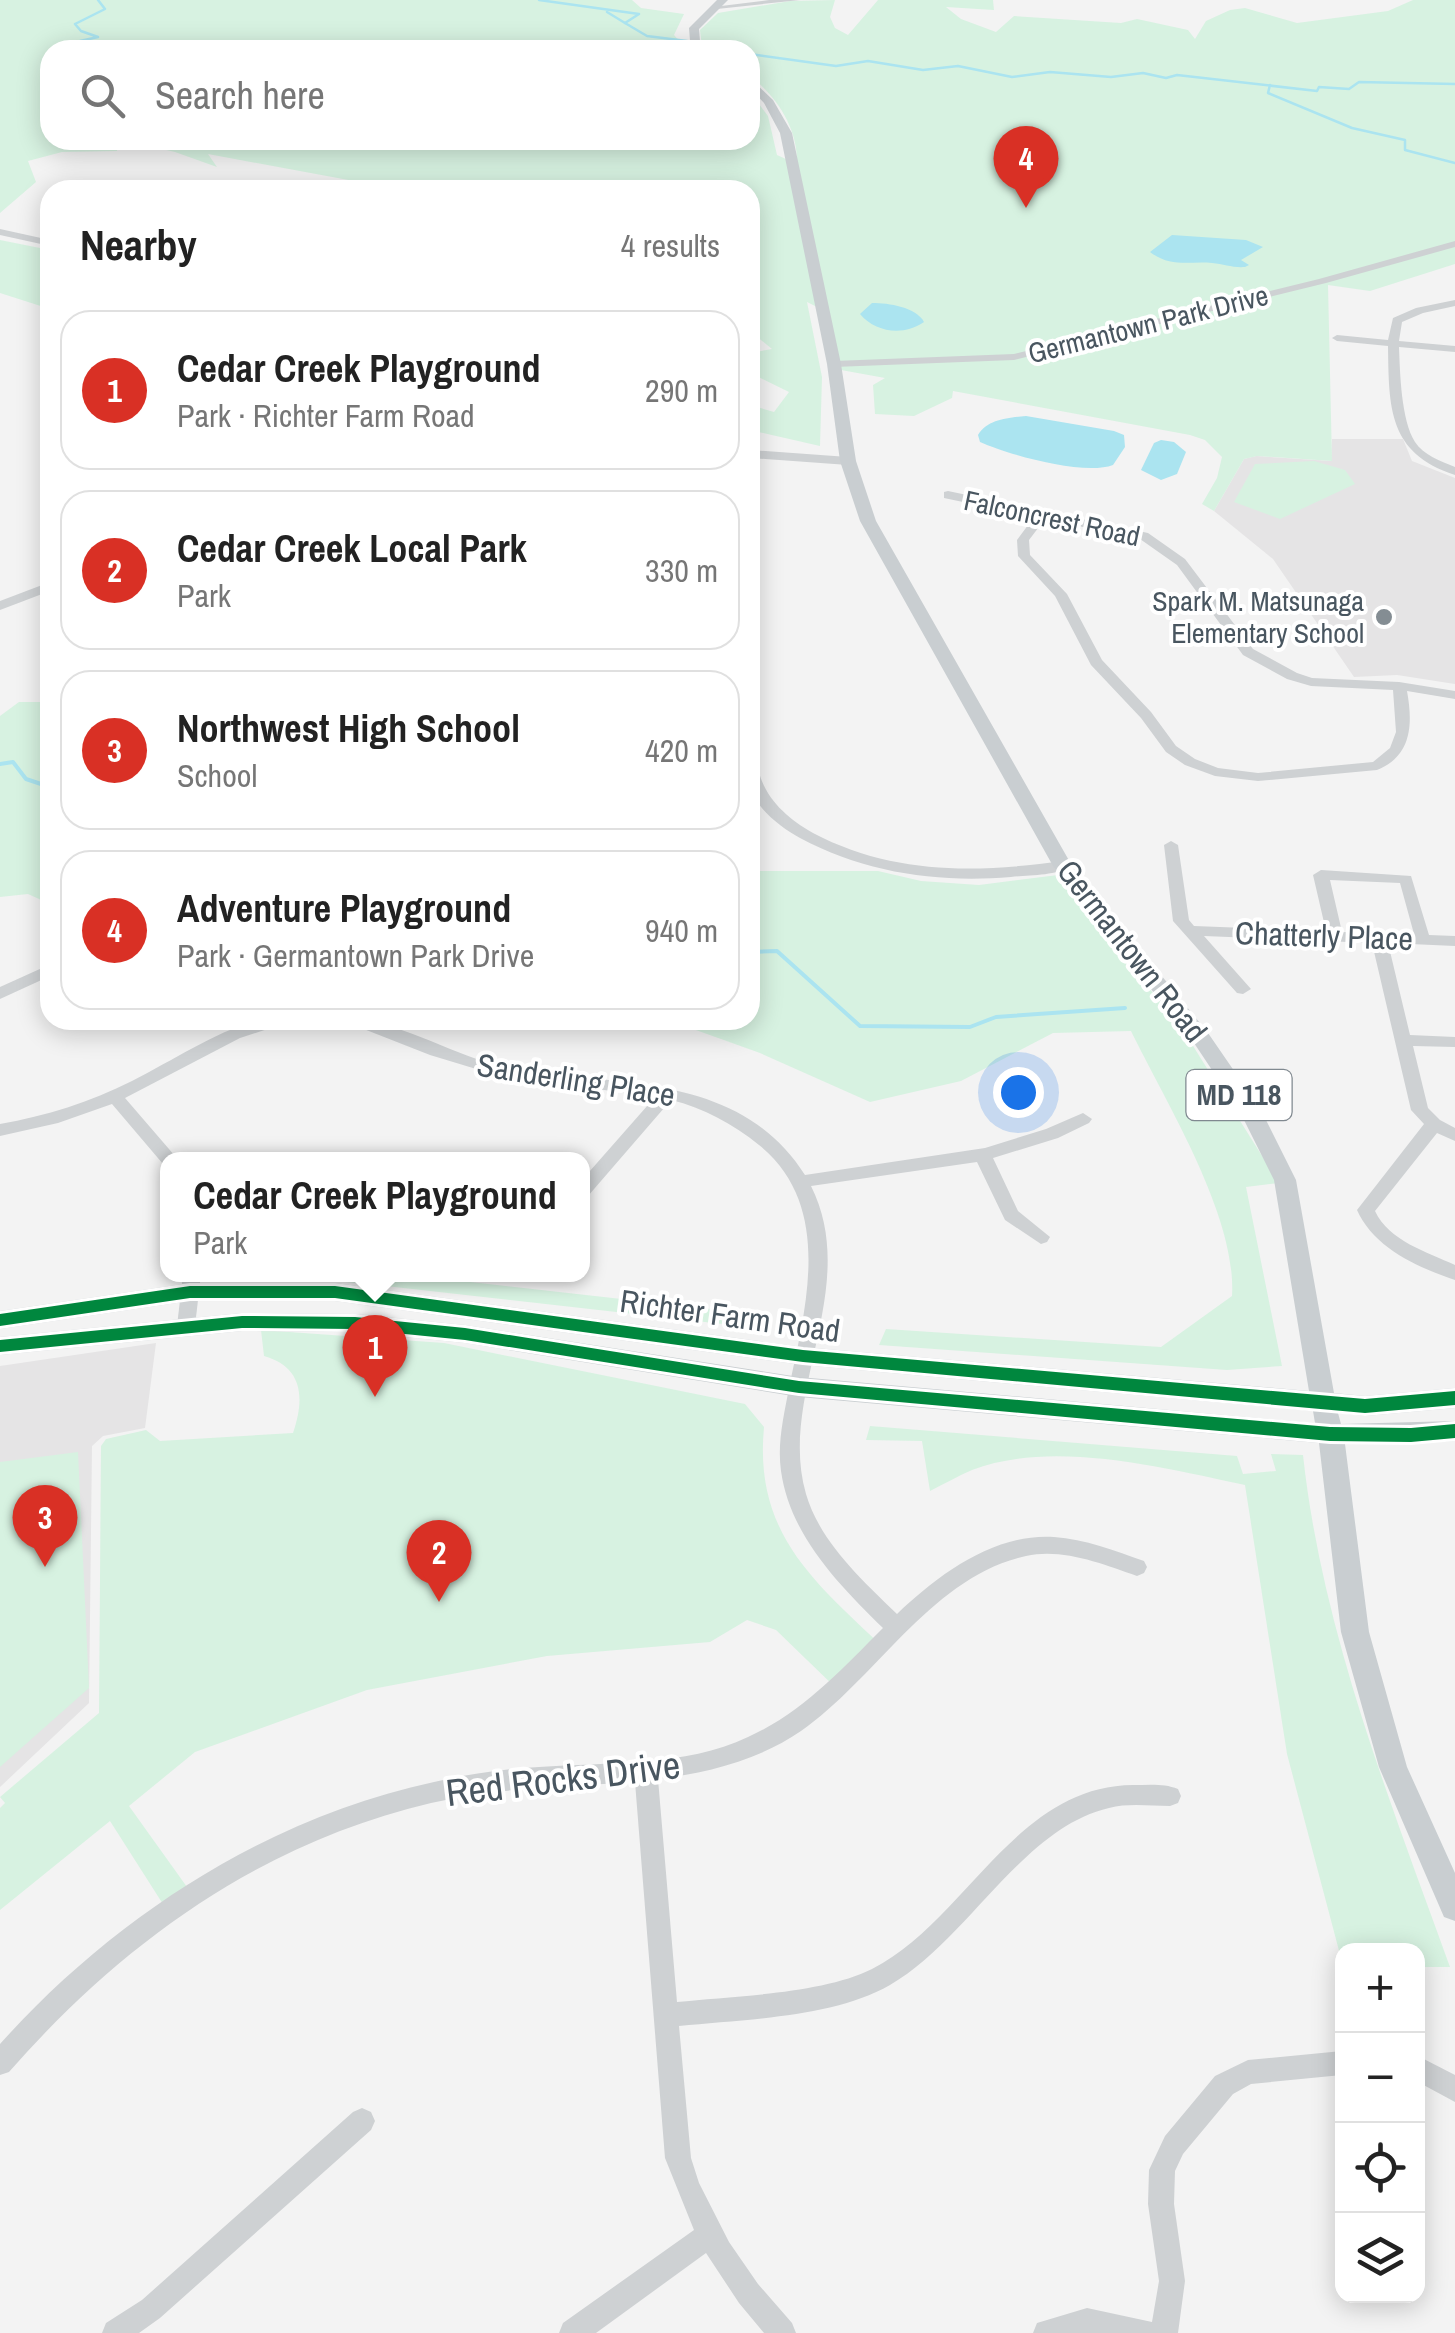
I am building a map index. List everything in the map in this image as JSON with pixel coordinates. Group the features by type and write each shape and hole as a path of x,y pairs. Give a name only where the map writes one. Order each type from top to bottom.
{"main road":[{"path":"695,40 694,28 720,3"},
{"name":"Germantown Road","path":"760,92 786,133 834,364 848,461 854,486 887,559 1063,866 1201,1038 1268,1143 1285,1180 1330,1434 1355,1632 1393,1767 1455,1907"},
{"name":"Richter Farm Road","path":"0,1320 191,1283 335,1292 803,1356 1365,1406 1455,1398"},
{"name":"Richter Farm Road","path":"0,1346 242,1322 355,1323 465,1334 799,1387 1330,1434 1455,1431"}],"street":[{"path":"720,3 796,0"},
{"path":"0,232 40,241"},
{"name":"Germantown Park Drive","path":"834,364 1014,357 1322,282 1455,244"},
{"path":"1455,303 1407,314 1397,320 1391,341 1408,441 1422,456 1455,471"},
{"path":"1337,338 1455,349"},
{"path":"760,455 848,461"},
{"name":"Falconcrest Road","path":"948,496 1124,529 1158,544 1199,583 1248,652 1268,666 1311,682 1399,686 1455,694"},
{"path":"1042,514 1023,540 1024,556 1061,594 1096,662 1146,715 1171,749 1190,762 1215,772 1258,777 1377,766 1394,756 1402,745 1406,720 1399,686"},
{"path":"0,606 40,590"},
{"path":"760,791 773,811 826,848 881,867 938,876 991,877 1063,866"},
{"path":"1171,845 1181,921 1243,989"},
{"path":"1335,936 1321,874 1406,879 1423,940"},
{"name":"Chatterly Place","path":"1192,931 1455,941"},
{"path":"1379,938 1420,1110 1434,1124 1455,1135"},
{"path":"0,994 40,974"},
{"path":"0,1130 68,1114 115,1097 245,1030"},
{"name":"Sanderling Place","path":"382,1030 468,1064 519,1075 669,1092 724,1110 752,1128 803,1181"},
{"path":"1403,1040 1455,1042"},
{"path":"590,1183 669,1092"},
{"path":"115,1097 162,1152"},
{"path":"898,1629 825,1554 799,1503 788,1460 818,1249 803,1181 982,1153 1051,1137 1083,1119"},
{"path":"1434,1124 1366,1210 1369,1221 1388,1237 1455,1273"},
{"path":"982,1153 1011,1215 1041,1237"},
{"path":"186,1326 191,1283"},
{"name":"Red Rocks Drive","path":"0,2064 65,1991 132,1938 198,1891 274,1850 345,1819 479,1784 646,1772 726,1754 782,1731 838,1690 898,1629 966,1572 1027,1546 1077,1549 1137,1566"},
{"path":"646,1772 678,2158 690,2198 708,2236 782,2333"},
{"path":"666,2015 773,2003 876,1979 910,1957 1056,1820 1111,1797 1170,1796"},
{"path":"1164,2333 1172,2281 1161,2204 1162,2170 1174,2145 1224,2085 1248,2072 1335,2064"},
{"path":"1425,2072 1455,2090"},
{"path":"116,2333 151,2309 362,2120"},
{"path":"573,2333 708,2236"},
{"path":"1047,2333 1088,2321 1146,2333"}],"shaded area":[{"name":"Spark M. Matsunaga Elementary School","path":"1332,439 1403,439 1412,461 1455,478 1455,684 1397,675 1354,677 1273,559 1214,511 1244,459 1256,456 1331,461"},
{"path":"156,1343 145,1428 103,1436 92,1446 89,1703 0,1787 0,1366"}],"green space":[{"path":"0,0 632,0 641,8 684,14 674,35 678,40 40,40 40,150 117,151 62,152 28,161 36,182 0,213"},
{"path":"835,0 830,17 835,28 848,35 878,0 993,0 994,10 946,7 961,19 996,32 1014,16 1121,23 1137,19 1188,30 1195,39 1206,21 1230,10 1245,8 1297,23 1388,11 1413,0 1455,0 1455,264 1370,291 1328,285 1332,461 1257,456 1244,459 1214,511 1202,504 1217,478 1222,457 1205,440 1190,435 953,391 952,398 914,416 875,414 873,385 885,378 841,370 817,307 807,302 822,377 820,446 760,432 760,408 774,412 789,392 760,378 760,351 772,349 760,339 760,180 348,180 208,154 217,167 166,150 760,150 760,105 768,116 777,155 797,164 794,139 785,117 763,87 760,40 701,40 700,30 718,13 790,1"},
{"path":"0,240 40,248 40,306 0,293"},
{"path":"1314,461 1345,470 1355,484 1280,519 1234,502 1255,464"},
{"path":"19,702 40,702 40,899 28,894 0,897 0,716"},
{"path":"760,871 878,871 921,881 979,885 1058,875 1183,1030 1279,1183 1246,1187 1282,1366 1227,1370 879,1345 886,1329 1161,1347 1232,1296 1231,1265 1211,1196 1180,1125 1131,1031 1053,1033 961,1081 870,1102 760,1053 696,1030 760,1030"},
{"path":"346,1282 471,1282 755,1314 749,1327"},
{"path":"261,1330 444,1343 745,1404 764,1427 763,1464 778,1525 811,1575 882,1646 838,1690 776,1630 747,1620 710,1642 547,1656 367,1690 195,1752 129,1806 192,1894 168,1912 110,1821 0,1910 0,1808 5,1803 0,1797 99,1713 101,1446 106,1439 146,1430 160,1441 293,1433 299,1408 298,1385 287,1368 264,1356"},
{"path":"870,1426 1237,1456 1243,1474 1276,1471 1271,1454 1303,1455 1312,1521 1342,1651 1382,1778 1450,1967 1425,1967 1425,1943 1337,1943 1287,1754 1245,1485 1108,1460 1037,1457 972,1470 930,1491 922,1441 866,1440"},
{"path":"78,1452 89,1688 0,1767 0,1462"}],"water":[{"path":"1172,235 1246,240 1263,247 1241,260 1249,265 1245,267 1173,262 1150,252"},
{"path":"872,303 909,309 924,322 899,331 882,329 860,314"},
{"path":"1026,416 1114,431 1124,435 1125,447 1113,465 1084,468 1027,458 980,442 978,435 987,426"},
{"path":"1174,442 1186,452 1177,474 1161,480 1141,470 1154,443"}],"waterway":[{"path":"84,40 98,37 81,31 75,24 105,9 98,0"},
{"path":"539,0 639,14 625,23"},
{"path":"607,12 625,23"},
{"path":"625,23 647,36 679,40"},
{"path":"760,55 836,66 868,61 923,70 958,66 1012,77 1050,72 1111,77 1143,73 1270,86"},
{"path":"1270,86 1317,91 1319,87 1349,89 1359,82 1455,84"},
{"path":"1270,86 1268,93 1352,128 1405,140 1405,150 1455,163"},
{"path":"0,764 13,762 26,779 40,784"},
{"path":"760,952 777,951 860,1026 970,1027 996,1017 1125,1008"}],"cycle path":[{"path":"0,1320 190,1292 335,1292 803,1356 1365,1406 1455,1398"},
{"path":"0,1346 242,1322 355,1323 465,1334 799,1387 1330,1434 1455,1431"}],"place":[{"name":"Adventure Playground","path":"1026,208"},
{"name":"Spark M. Matsunaga Elementary School","path":"1384,617"},
{"name":"Cedar Creek Playground","path":"375,1397"},
{"name":"Northwest High School","path":"45,1567"},
{"name":"Cedar Creek Local Park","path":"439,1602"}]}
